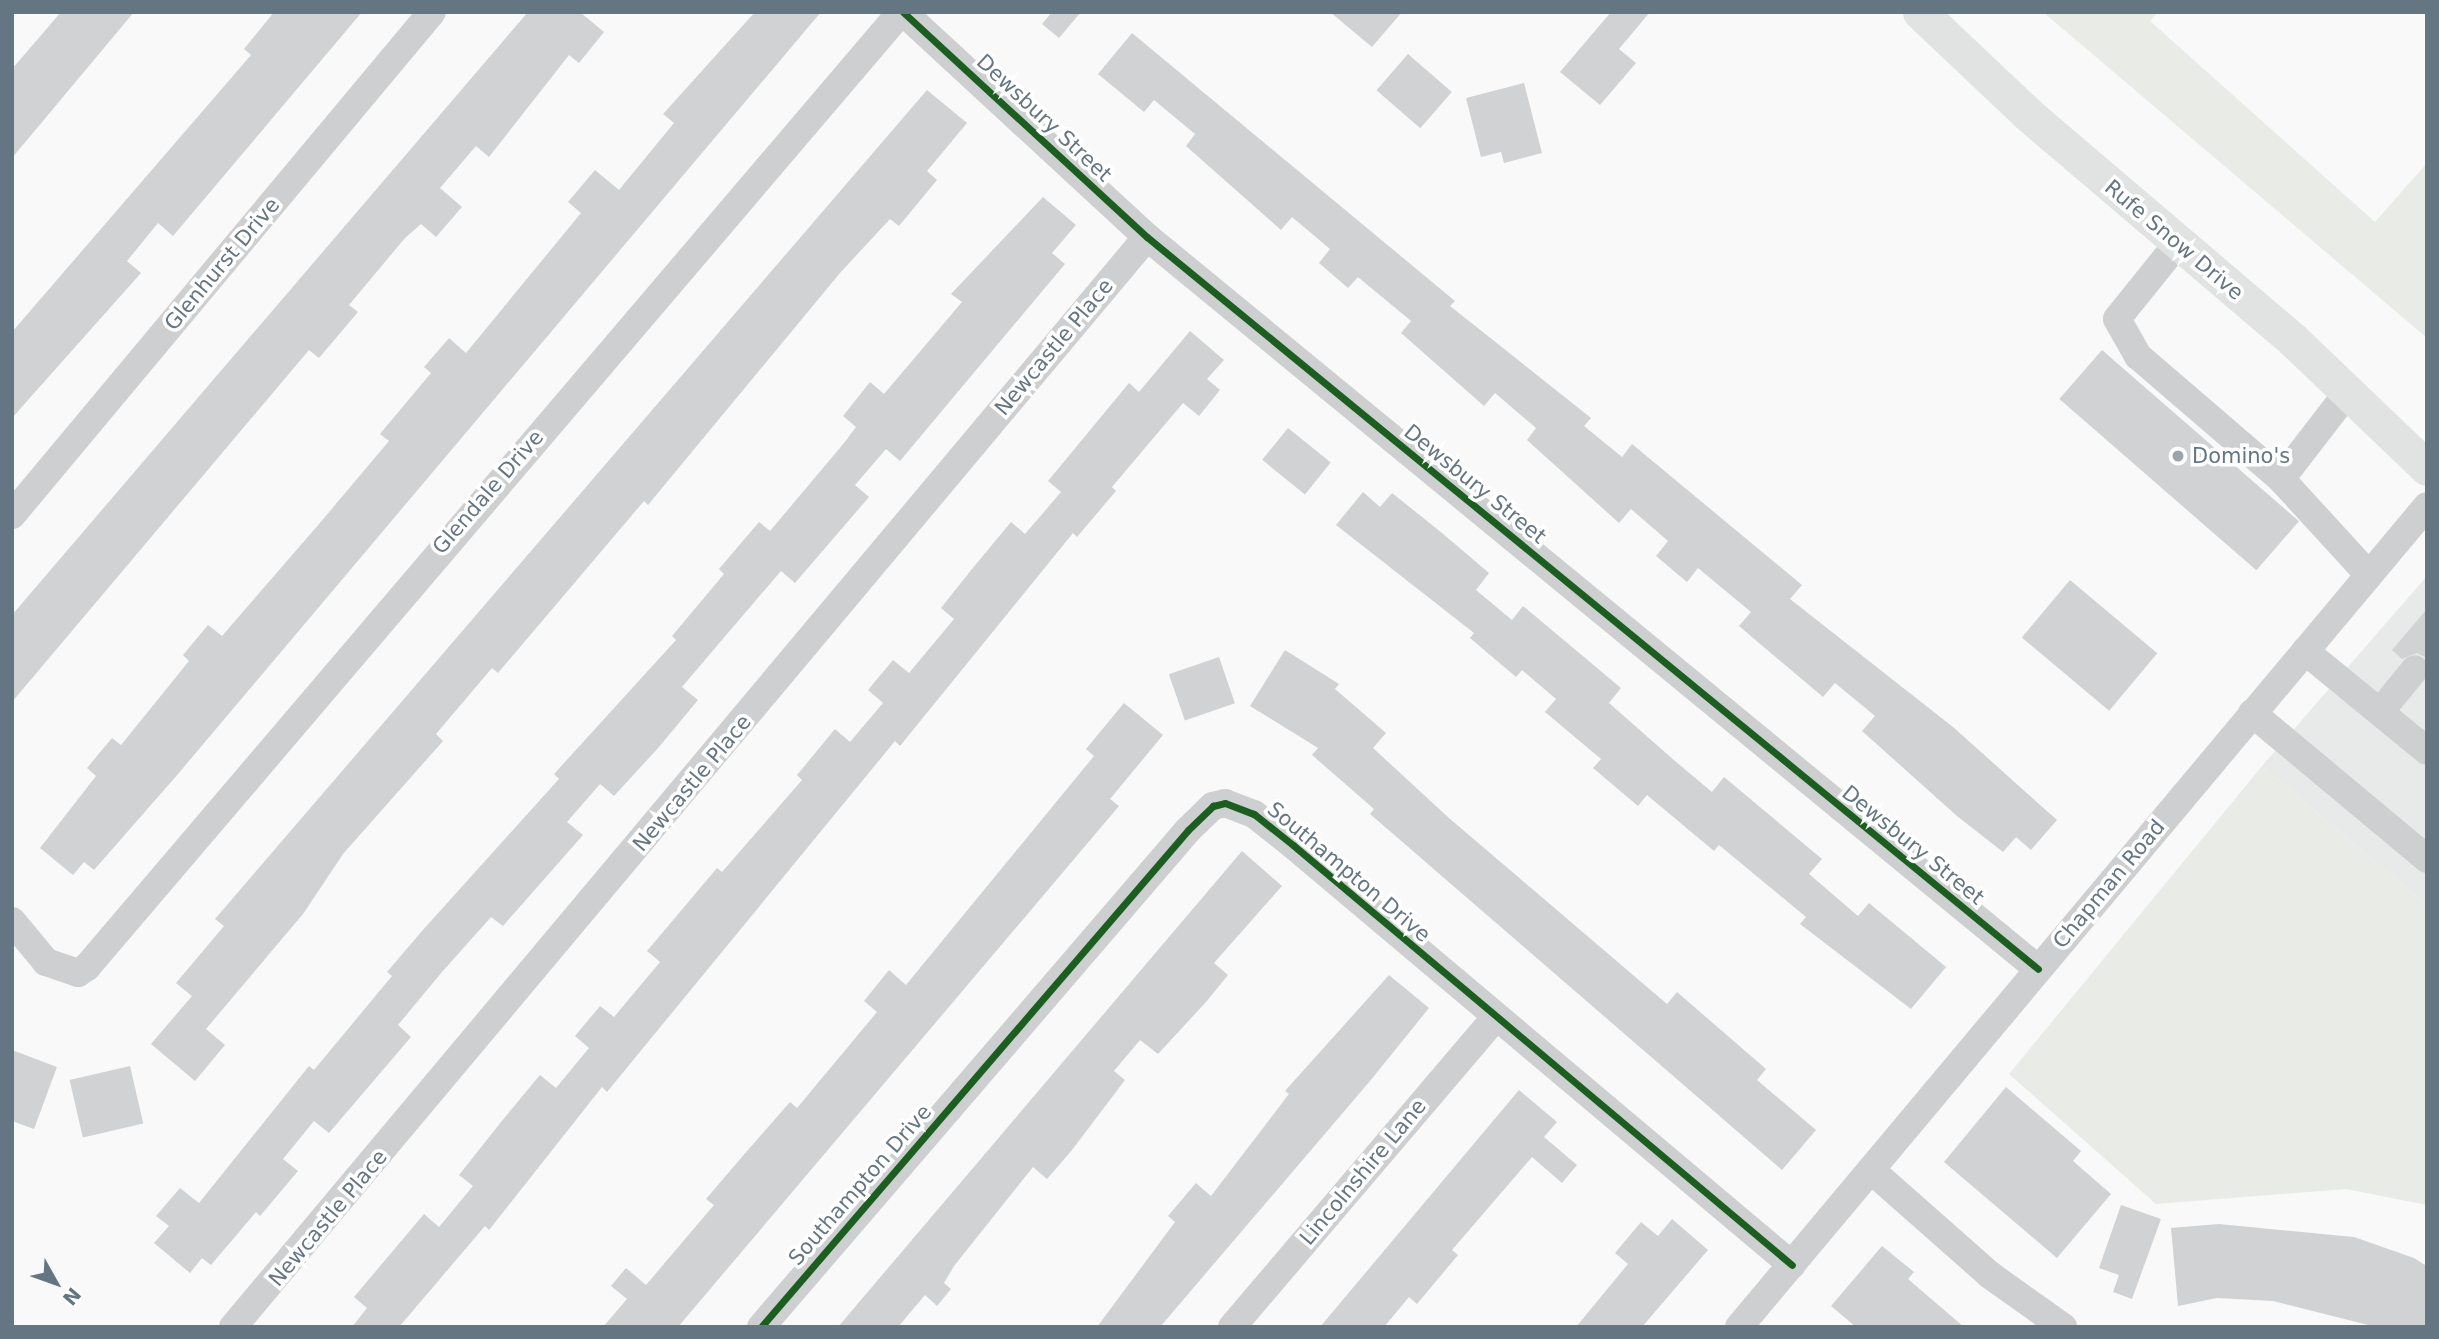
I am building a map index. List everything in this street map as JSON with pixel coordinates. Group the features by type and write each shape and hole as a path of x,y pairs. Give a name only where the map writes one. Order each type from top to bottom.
{"main road":[{"name":"Rufe Snow Drive","path":"1920,12 2348,392 2427,468"}],"street":[{"name":"Glenhurst Drive","path":"12,515 432,12"},
{"name":"Dewsbury Street","path":"902,12 1147,237 2038,969"},
{"name":"Glendale Drive","path":"12,921 46,962 78,973 902,12"},
{"name":"Newcastle Place","path":"233,1327 1147,237"},
{"path":"2178,243 2117,319 2138,356 2281,479 2369,575"},
{"path":"2281,479 2348,392"},
{"name":"Chapman Road","path":"1739,1327 2427,506"},
{"path":"2305,651 2427,751"},
{"path":"2380,712 2415,669"},
{"path":"2252,713 2427,859"},
{"name":"Southampton Drive","path":"761,1327 1213,806 1254,814 1494,1018 1792,1265"},
{"name":"Lincolnshire Lane","path":"1232,1327 1494,1018"},
{"path":"1871,1170 1990,1275 2063,1327"}],"shaded area":[{"path":"2043,12 2158,12 2150,21 2375,222 2427,163 2427,338"},
{"path":"2427,576 2427,905 2262,766"},
{"path":"2262,766 2427,905 2427,1205 2346,1189 2156,1204 2009,1074"}],"building":[{"path":"61,12 134,12 12,158 12,69"},
{"path":"274,12 362,12 173,236 158,223 127,261 141,273 12,418 12,332 251,55 244,49"},
{"path":"528,12 580,12 604,32 579,63 569,55 489,157 476,146 440,188 462,207 436,237 421,224 405,238 349,305 358,312 319,358 309,350 12,702 12,615"},
{"path":"755,12 821,12 94,870 84,862 73,875 40,848 96,776 87,768 112,738 121,745 189,661 183,655 208,625 222,636 389,441 380,434 431,373 424,367 449,338 466,353 581,213 568,202 595,170 619,190 674,123 663,114"},
{"path":"1052,12 1081,12 1059,38 1042,24"},
{"path":"1330,12 1402,12 1372,47"},
{"path":"1611,12 1650,12 1619,49 1636,63 1600,105 1560,72"},
{"path":"1132,33 1455,301 1450,306 1591,418 1584,426 1622,457 1632,444 1802,585 1790,599 1953,727 2057,820 2031,850 2016,837 2003,852 1957,816 1862,731 1875,716 1835,683 1823,697 1739,626 1751,612 1698,568 1687,582 1656,556 1668,541 1631,509 1619,523 1527,440 1536,428 1495,393 1484,406 1401,333 1411,321 1358,277 1348,288 1319,263 1330,249 1292,217 1281,230 1186,146 1195,134 1154,100 1144,112 1098,74"},
{"path":"1408,54 1452,92 1420,128 1377,90"},
{"path":"1524,83 1542,153 1504,163 1501,152 1481,157 1466,98"},
{"path":"927,90 967,123 927,171 937,180 899,226 890,219 840,273 648,505 644,501 498,673 492,668 436,734 443,741 343,854 303,914 206,1029 225,1045 195,1081 151,1044 192,996 176,983 224,926 215,919"},
{"path":"1043,197 1076,225 1052,253 1065,264 900,461 886,449 855,485 869,497 795,583 781,571 682,687 698,700 659,747 614,796 600,784 567,822 583,835 503,926 491,917 442,972 398,1025 411,1037 329,1133 314,1121 283,1159 298,1171 260,1216 256,1212 211,1265 202,1258 190,1273 154,1243 169,1226 156,1216 180,1188 199,1203 309,1066 314,1070 392,976 387,972 559,779 554,774 676,640 672,636 724,574 719,569 759,522 770,531 844,443 856,427 843,416 870,382 884,394 962,302 951,294"},
{"path":"1190,331 1224,360 1207,379 1220,390 1199,416 1183,403 1112,487 1116,491 1077,537 1073,533 900,746 895,741 607,1092 602,1087 489,1230 485,1226 399,1327 352,1327 367,1308 354,1297 424,1214 439,1227 473,1186 459,1175 540,1075 556,1088 589,1048 575,1036 600,1006 614,1017 660,962 647,951 717,868 722,872 802,780 797,775 835,729 850,742 883,703 868,690 893,660 909,673 954,619 941,608 972,569 1011,522 1025,534 1061,492 1048,481 1129,383 1139,392"},
{"path":"2102,350 2299,521 2256,570 2059,399"},
{"path":"1288,428 1331,463 1305,494 1262,460"},
{"path":"1363,492 1380,507 1392,493 1442,533 1489,573 1476,590 1512,620 1523,606 1621,688 1609,703 1675,761 1712,792 1724,777 1822,859 1809,874 1858,916 1869,903 1946,967 1911,1009 1800,924 1806,917 1719,845 1714,851 1647,795 1638,806 1593,768 1601,759 1545,712 1556,699 1522,670 1516,677 1470,638 1474,633 1336,525"},
{"path":"2070,580 2157,653 2109,711 2022,637"},
{"path":"2427,609 2427,658 2417,653 2402,659 2392,650"},
{"path":"1285,650 1339,684 1335,689 1386,733 1373,748 1449,818 1667,1004 1677,992 1766,1069 1757,1080 1816,1130 1782,1170 1370,814 1374,809 1312,755 1318,748 1250,706"},
{"path":"1219,657 1235,703 1185,721 1169,674"},
{"path":"1124,703 1163,735 1110,799 1119,806 678,1327 603,1327 627,1299 611,1286 626,1268 646,1285 714,1205 706,1199 790,1102 797,1108 877,1012 864,1001 889,970 906,985 1094,756 1086,749"},
{"path":"1242,851 1282,886 1214,963 1228,975 1206,1002 1158,1054 1140,1040 1114,1071 1125,1080 1072,1150 1047,1179 1033,1167 954,1266 944,1283 951,1289 937,1306 925,1295 898,1327 838,1327"},
{"path":"1389,975 1429,1008 1370,1081 1160,1327 1097,1327 1175,1222 1168,1216 1196,1183 1211,1196 1289,1094 1285,1091"},
{"path":"12,1050 57,1067 34,1129 12,1121"},
{"path":"130,1066 143,1123 83,1137 70,1080"},
{"path":"2006,1087 2081,1151 2073,1161 2111,1194 2057,1258 1944,1162"},
{"path":"1519,1090 1557,1122 1544,1137 1577,1165 1562,1183 1532,1157 1452,1250 1458,1255 1417,1304 1409,1297 1384,1327 1320,1327"},
{"path":"2121,1205 2161,1219 2132,1299 2113,1292 2119,1275 2099,1268"},
{"path":"1672,1219 1708,1250 1642,1327 1576,1327 1628,1264 1615,1253 1641,1222 1658,1236"},
{"path":"2219,1224 2354,1237 2414,1258 2427,1266 2427,1327 2376,1327 2273,1301 2217,1298 2178,1306 2171,1228"},
{"path":"1882,1246 1914,1272 1908,1279 1964,1327 1856,1327 1831,1306"}],"cycle path":[{"path":"903,12 1147,237 2038,969"},
{"path":"761,1327 1188,830 1213,806 1225,803 1254,814 1293,845 1792,1265"}],"place":[{"name":"Domino's","path":"2178,456"}]}
